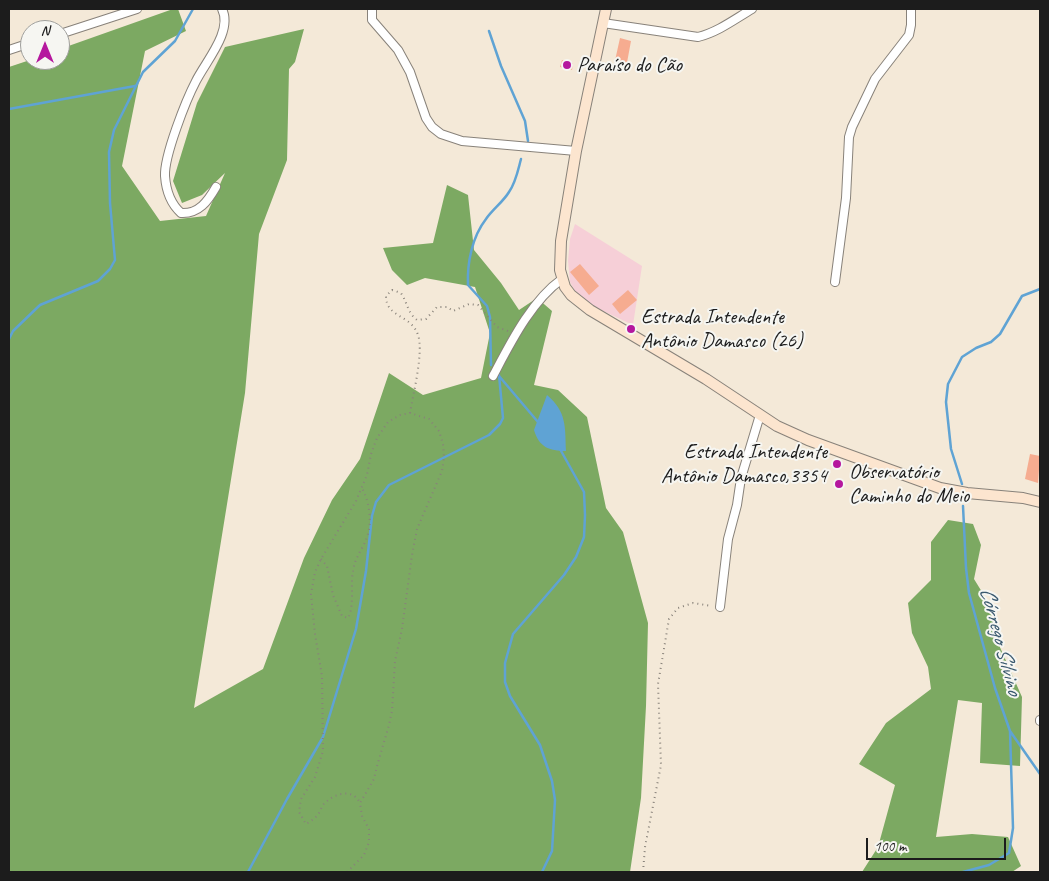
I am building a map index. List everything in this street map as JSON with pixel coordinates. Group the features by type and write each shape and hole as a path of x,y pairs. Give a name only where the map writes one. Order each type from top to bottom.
{"main road":[{"path":"606,9 576,151 561,242 560,270 562,280 571,295 580,303 706,379 760,416 790,433 931,485 966,493 1040,499"}],"street":[{"path":"70,31 137,9"},
{"path":"216,187 209,200 200,208 189,214 181,213 175,207 168,192 165,174 171,145 188,98 222,34 225,15 222,9"},
{"path":"372,9 372,20 398,50 410,72 426,118 432,127 441,134 462,141 576,151"},
{"path":"603,23 698,37 714,32 752,9"},
{"path":"835,282 846,198 850,132 875,79 909,35 911,10 920,9"},
{"path":"493,376 518,332 544,294 562,280"},
{"path":"720,607 728,539 737,505 741,478 760,416"}],"path":[{"path":"410,413 418,362 419,336 411,322 393,312 386,304 386,296 392,290 401,293 410,315 417,320 426,319 437,307 447,307 453,311 469,304 478,305 497,327 506,331 518,332"},
{"path":"347,872 364,855 369,842 369,829 362,816 357,797 349,793 336,795 324,803 318,815 306,824 299,812 301,799 316,777 322,751 322,676 311,594 321,559 362,488 377,438 388,422 400,414 410,413 429,419 439,431 444,457 442,471 417,529 410,562 402,629 395,661 392,711 389,725 376,766 374,779 360,803"},
{"path":"321,559 327,566 333,595 338,608 342,616 348,618 355,559 368,534 370,521 362,488"},
{"path":"643,872 645,847 661,765 658,684 669,620 678,608 693,603 720,607"}],"shaded area":[{"path":"575,224 642,266 633,325 588,304 578,297 570,282 568,261 570,239"}],"green space":[{"path":"173,9 178,9 186,31 145,51 122,166 160,221 206,216 225,173 202,195 182,203 173,181 197,103 225,47 304,29 295,62 289,69 287,160 259,234 245,393 194,708 263,669 304,558 332,500 360,459 389,373 423,395 481,378 490,333 475,287 425,278 407,285 392,270 383,248 433,243 447,185 468,195 474,250 501,283 519,310 537,298 552,311 534,385 558,390 587,417 606,508 623,532 648,623 641,798 630,872 9,872 9,67 20,63 20,70 70,70 70,45"},
{"path":"948,520 973,524 981,545 974,579 990,605 995,636 1022,697 1020,766 980,763 982,703 958,700 936,837 972,834 1008,837 1021,866 1012,872 862,872 878,847 895,785 859,764 886,723 931,689 928,667 912,633 908,603 931,580 931,542"}],"water":[{"path":"547,395 554,401 562,414 565,427 566,451 546,447 536,436 534,430"}],"building":[{"path":"620,38 631,41 626,68 614,65"},
{"name":"Paraíso do Cão","path":"562,60 573,63 572,70 560,67"},
{"path":"580,264 599,286 589,295 570,272"},
{"path":"628,290 637,300 620,314 612,304"},
{"path":"1030,454 1040,456 1038,483 1025,479"}],"waterway":[{"path":"9,339 13,331 40,305 98,281 110,269 115,260 110,203 109,152 114,130 143,72 175,41 193,9"},
{"path":"489,31 501,66 525,121 528,141"},
{"path":"9,109 135,86"},
{"path":"491,365 490,317 487,306 468,285 468,268 477,234 486,219 511,188 521,159"},
{"name":"Córrego Silvino","path":"962,484 951,449 946,402 948,384 962,357 976,348 991,342 1000,334 1022,296 1040,289"},
{"path":"248,872 323,737 356,629 366,571 372,516 376,502 389,485 489,435 500,424 503,418 499,375"},
{"path":"499,376 538,422"},
{"path":"542,872 552,851 555,800 552,781 540,745 510,696 505,682 505,663 513,634 564,575 576,557 584,537 584,492 560,449"},
{"name":"Córrego Silvino","path":"963,506 969,593 995,688 1010,731 1040,774"},
{"path":"963,872 989,865 1009,853 1013,828 1010,731"}],"place":[{"name":"Paraíso do Cão","path":"567,65"},
{"name":"Estrada Intendente Antônio Damasco (26)","path":"631,329"},
{"name":"Estrada Intendente Antônio Damasco,3354","path":"837,464"},
{"name":"Observatório Caminho do Meio","path":"839,484"}]}
